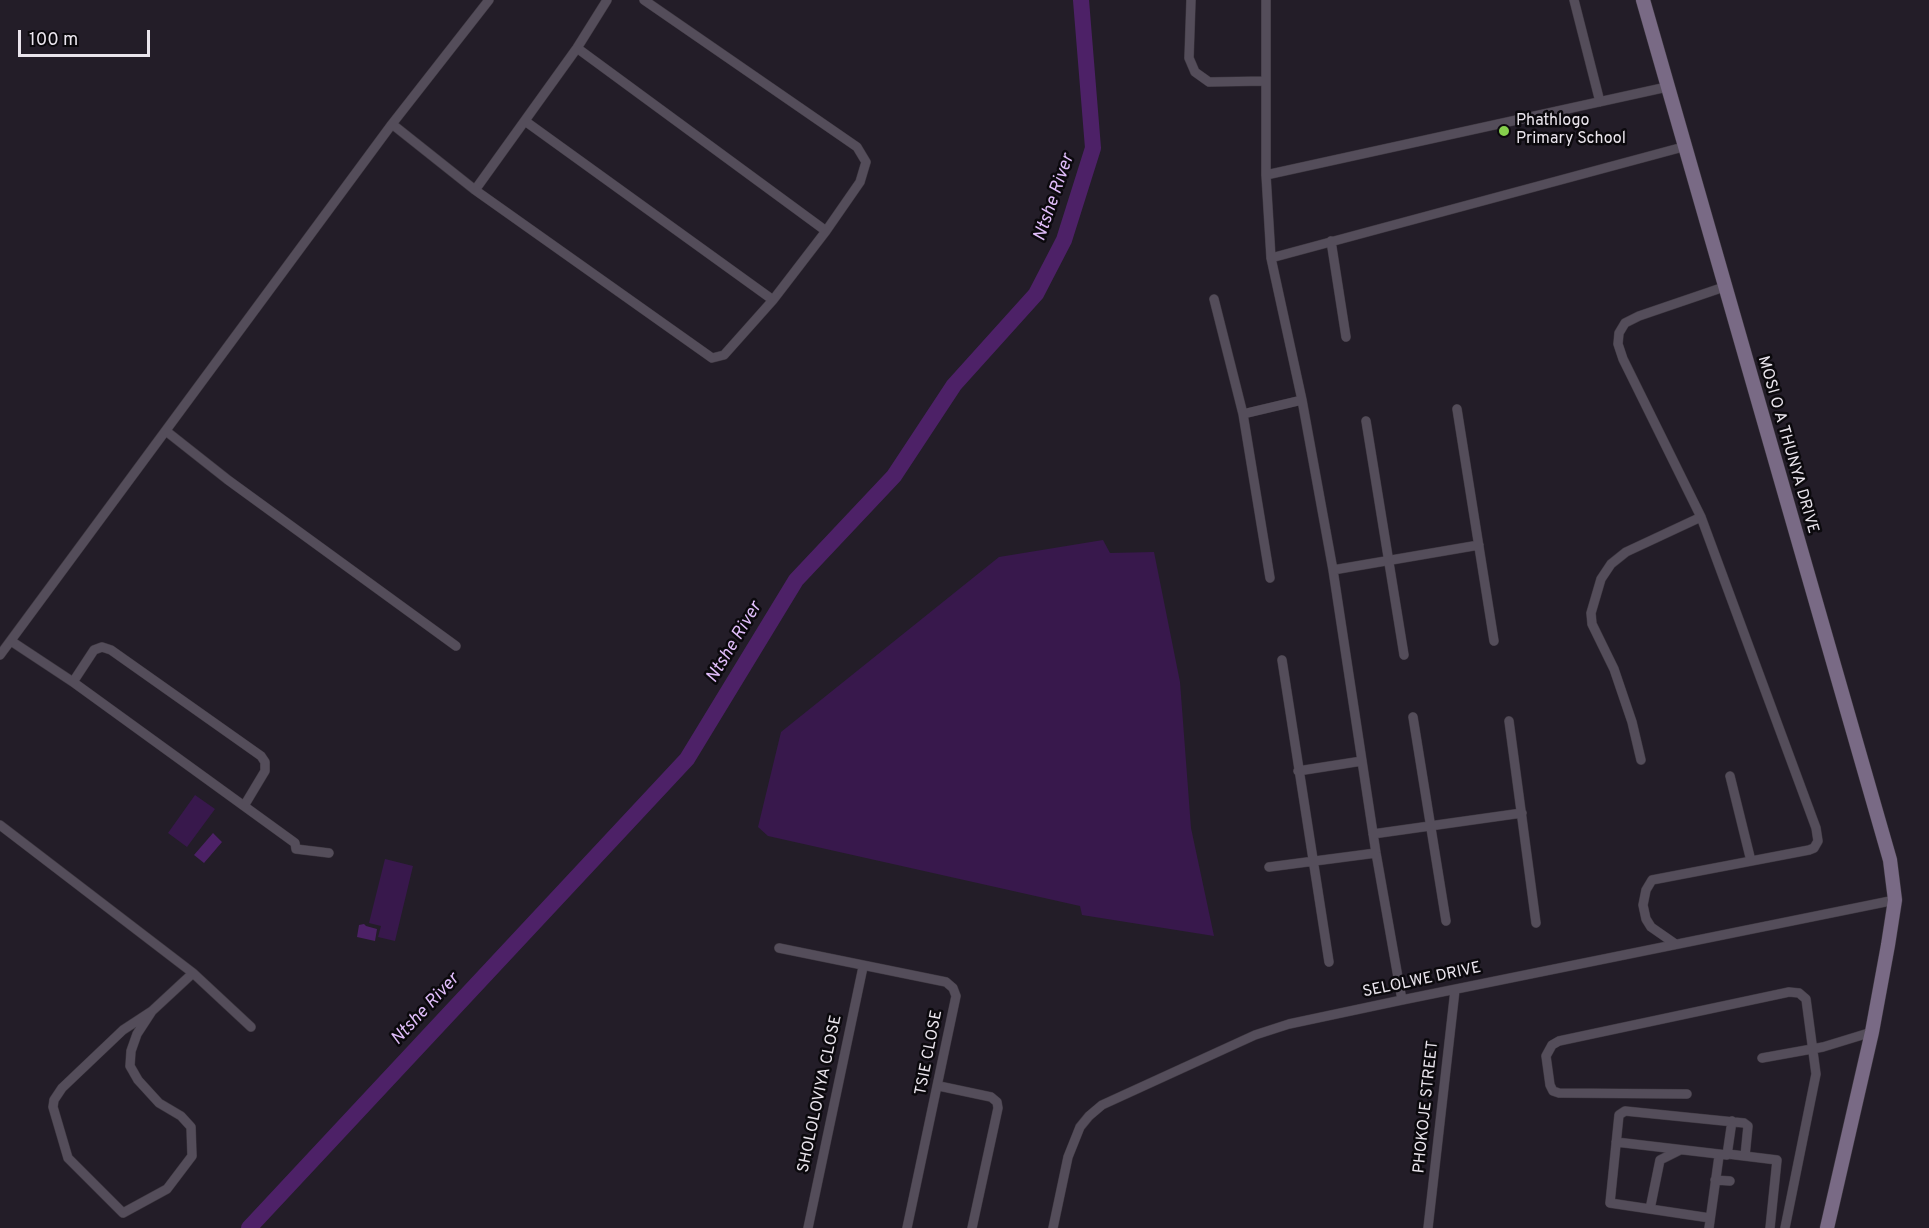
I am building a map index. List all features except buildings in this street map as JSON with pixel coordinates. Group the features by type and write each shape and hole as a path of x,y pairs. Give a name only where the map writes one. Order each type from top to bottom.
{"street":[{"path":"0,655 392,124 489,0"},
{"path":"475,190 577,48 607,0"},
{"path":"392,124 475,190 712,358 724,355 774,300 826,231 864,173 866,162 857,147 644,0"},
{"path":"1191,0 1189,58 1195,72 1209,82 1266,81"},
{"path":"1266,0 1266,175 1271,258 1302,400 1333,570 1376,853 1402,1000"},
{"path":"1574,0 1600,102"},
{"name":"MOSI O A THUNYA DRIVE","path":"1643,0 1683,147 1887,845 1895,900 1872,1032 1827,1228"},
{"path":"577,48 826,231"},
{"path":"1266,175 1667,87"},
{"path":"525,121 774,300"},
{"path":"1271,258 1683,147"},
{"path":"1331,241 1346,337"},
{"path":"1674,943 1651,927 1646,919 1643,905 1646,890 1652,880 1809,850 1814,848 1818,835 1701,517 1618,345 1619,333 1625,323 1724,287"},
{"path":"1214,299 1243,414 1270,578"},
{"path":"1243,414 1302,400"},
{"path":"1457,409 1494,641"},
{"path":"1366,421 1404,656"},
{"path":"166,431 237,486 456,646"},
{"path":"1641,760 1632,722 1614,669 1592,624 1591,612 1600,579 1611,564 1626,552 1701,517"},
{"path":"1333,570 1479,546"},
{"path":"11,640 73,682 295,843 296,849 329,853"},
{"path":"73,682 94,650 102,647 111,650 261,756 266,762 265,771 244,806"},
{"path":"1282,660 1329,962"},
{"path":"1413,717 1446,921"},
{"path":"1509,721 1536,923"},
{"path":"1298,771 1362,761"},
{"path":"1730,776 1751,861"},
{"path":"1373,834 1522,813"},
{"path":"0,825 193,973 251,1027"},
{"path":"1269,867 1376,853"},
{"name":"SELOLWE DRIVE","path":"1053,1228 1073,1142 1080,1127 1102,1105 1272,1029 1674,943 1895,900"},
{"name":"TSIE CLOSE","path":"779,948 863,967 946,982 953,988 956,996 939,1086 907,1228"},
{"name":"SHOLOLOVIYA CLOSE","path":"808,1228 863,967"},
{"path":"152,1011 137,1034 131,1051 130,1066 138,1080 159,1103 181,1116 191,1127 192,1156 167,1189 123,1213 68,1158 53,1107 62,1088 123,1030 152,1011 193,973"},
{"name":"PHOKOJE STREET","path":"1428,1228 1455,990"},
{"path":"1687,1094 1559,1093 1552,1090 1550,1085 1546,1056 1552,1045 1559,1041 1789,992 1799,993 1806,999 1816,1074 1785,1228"},
{"path":"1762,1058 1812,1047 1823,1047 1872,1032"},
{"path":"939,1086 991,1097 997,1102 998,1108 972,1228"},
{"path":"1710,1218 1610,1203 1619,1115 1625,1111 1747,1124 1745,1156"},
{"path":"1709,1228 1715,1180 1732,1121"},
{"path":"1616,1142 1797,1163"},
{"path":"1650,1209 1660,1160 1680,1150"},
{"path":"1770,1228 1777,1161"},
{"path":"1715,1180 1730,1181"},
{"path":"1772,1208 1788,1210"}],"shaded area":[{"path":"1103,540 1110,553 1154,552 1180,682 1191,828 1214,936 1082,915 1080,906 768,836 758,827 781,732 999,557"},
{"path":"195,795 215,809 187,847 168,833"},
{"path":"213,833 222,842 204,863 194,855"},
{"path":"385,859 413,866 395,941 378,937 381,926 369,923"},
{"path":"364,924 377,929 375,941 357,937 359,925"}],"waterway":[{"name":"Ntshe River","path":"249,1228 687,759 796,580 894,476 954,385 1036,294 1064,240 1093,148 1081,0"}],"place":[{"name":"Phathlogo Primary School","path":"1504,131"}]}
